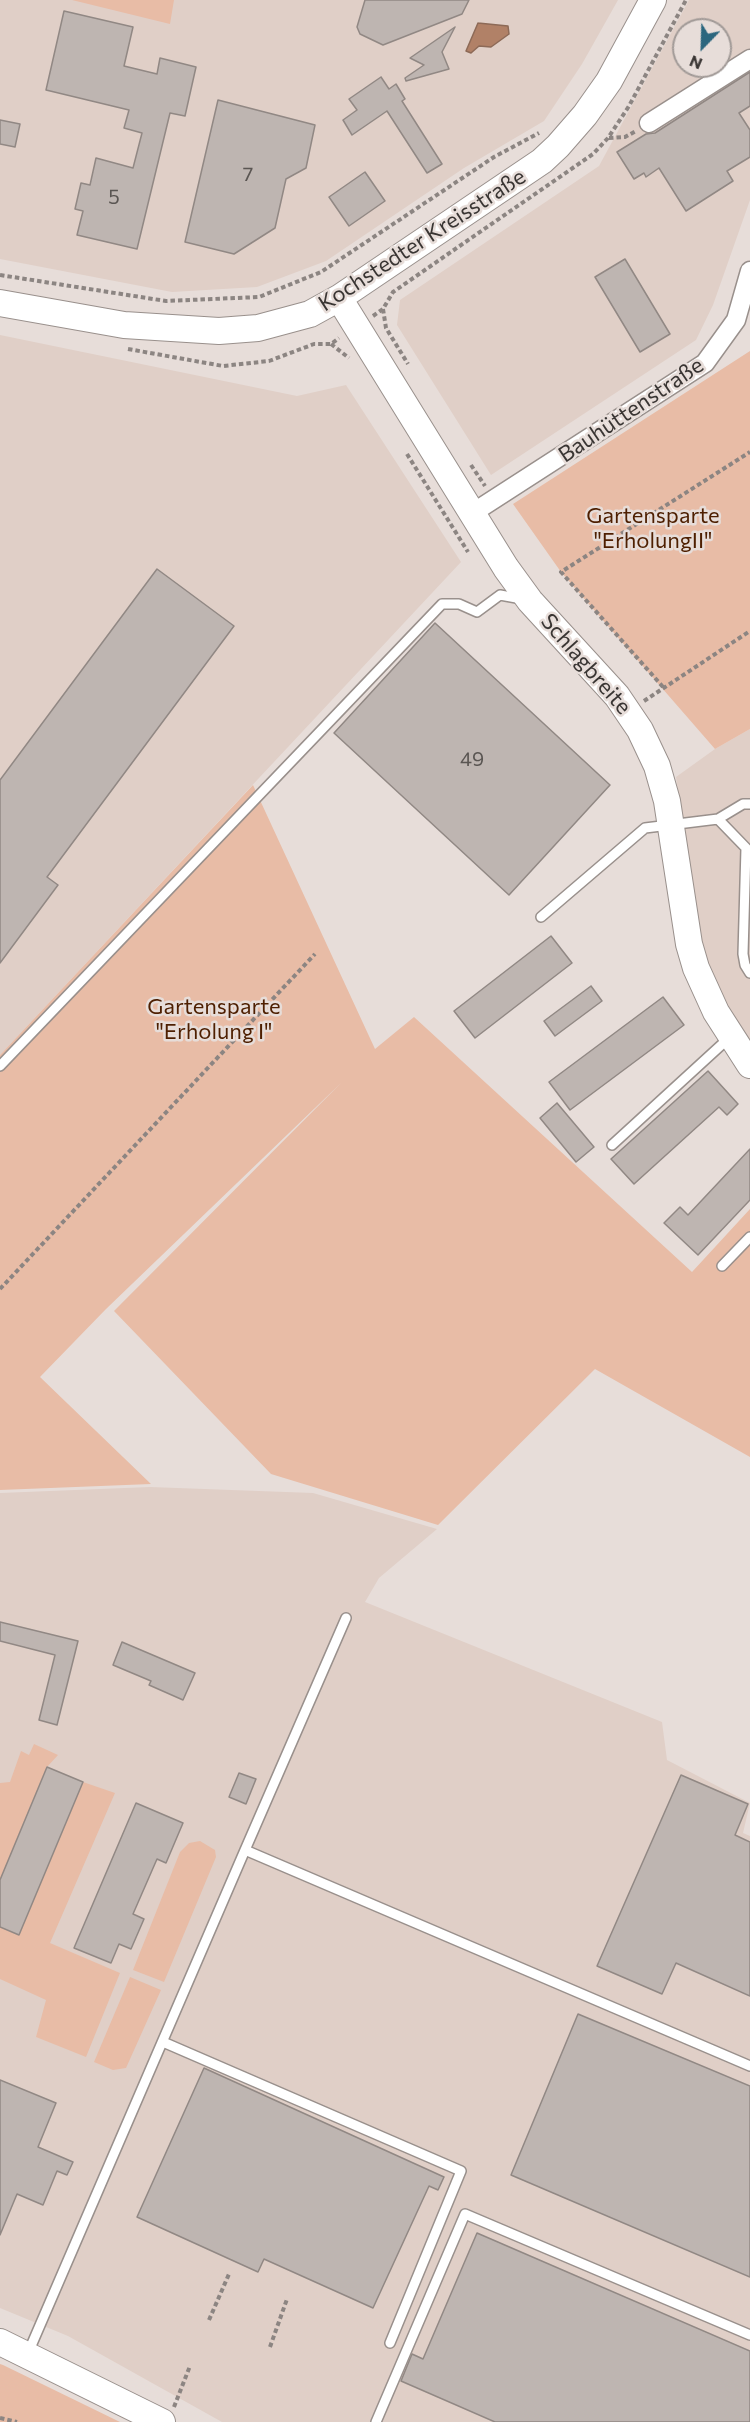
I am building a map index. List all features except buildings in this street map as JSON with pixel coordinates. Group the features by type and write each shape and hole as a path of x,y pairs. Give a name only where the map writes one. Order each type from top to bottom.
{"street":[{"name":"Kochstedter Kreisstraße","path":"0,303 124,325 219,331 279,324 310,314 339,298 542,161 585,116 609,81 653,0"},
{"path":"649,123 750,59"},
{"name":"Bauhüttenstraße","path":"471,514 705,363 736,320 750,271"},
{"name":"Schlagbreite","path":"339,298 471,514 530,601 600,675 629,712 657,766 672,824 691,952 705,991 730,1037 750,1065"},
{"path":"0,2342 166,2419"}],"lane":[{"path":"0,1066 442,604 459,604 477,612 500,595 530,601"},
{"path":"541,917 645,828 718,819 750,804"},
{"path":"718,819 748,850 743,954 745,965 750,973"},
{"path":"612,1146 730,1037"},
{"path":"722,1266 750,1237"},
{"path":"27,2355 346,1618"},
{"path":"245,1850 750,2066"},
{"path":"163,2042 461,2171 390,2343"},
{"path":"376,2422 465,2214 750,2335"}],"path":[{"path":"608,138 624,137 649,123"},
{"path":"0,275 166,301 259,297 321,272 494,157 550,128"},
{"path":"383,309 386,327 410,367"},
{"path":"750,452 561,572 663,687 750,631"},
{"path":"464,456 494,500"},
{"path":"0,1289 315,954"},
{"path":"209,2320 229,2274"},
{"path":"270,2347 287,2299"},
{"path":"166,2419 190,2366"},
{"path":"0,2418 17,2422"}],"shaded area":[{"path":"0,0 618,0 582,64 544,121 464,168 326,261 257,287 172,292 0,259"},
{"path":"689,0 750,0 750,200 713,305 696,340 491,475 397,325 400,300 599,166 672,31 672,78 732,78 732,18 679,18"},
{"path":"478,23 508,26 509,34 491,47 479,46 471,53 466,51"},
{"path":"0,335 297,396 346,385 461,562 0,1055"},
{"path":"750,729 750,1040 724,1006 702,949 676,777 715,749"},
{"path":"150,1487 313,1493 437,1529 379,1578 365,1602 662,1722 667,1760 750,1803 743,1833 750,1836 750,2422 222,2422 68,2336 0,2308 0,1493"}],"green space":[{"path":"72,0 174,0 170,24"},
{"name":"Gartensparte \"ErholungII\"","path":"750,351 750,729 715,749 561,572 513,504"},
{"name":"Gartensparte \"Erholung I\"","path":"253,785 375,1049 414,1017 692,1272 750,1209 750,1457 595,1369 438,1525 271,1474 114,1311 341,1083 106,1309 40,1377 151,1484 0,1490 0,1055"},
{"path":"34,1744 58,1755 47,1767 0,1880 0,1783 10,1782 21,1751 29,1755"},
{"path":"83,1782 115,1793 50,1943 120,1973 86,2057 36,2037 46,2000 0,1979 0,1927 19,1935"},
{"path":"200,1841 215,1850 216,1857 164,1982 133,1970 180,1852 189,1843"},
{"path":"130,1977 161,1990 126,2068 113,2070 94,2062"},
{"path":"0,2364 3,2365 120,2422 0,2422"}]}
